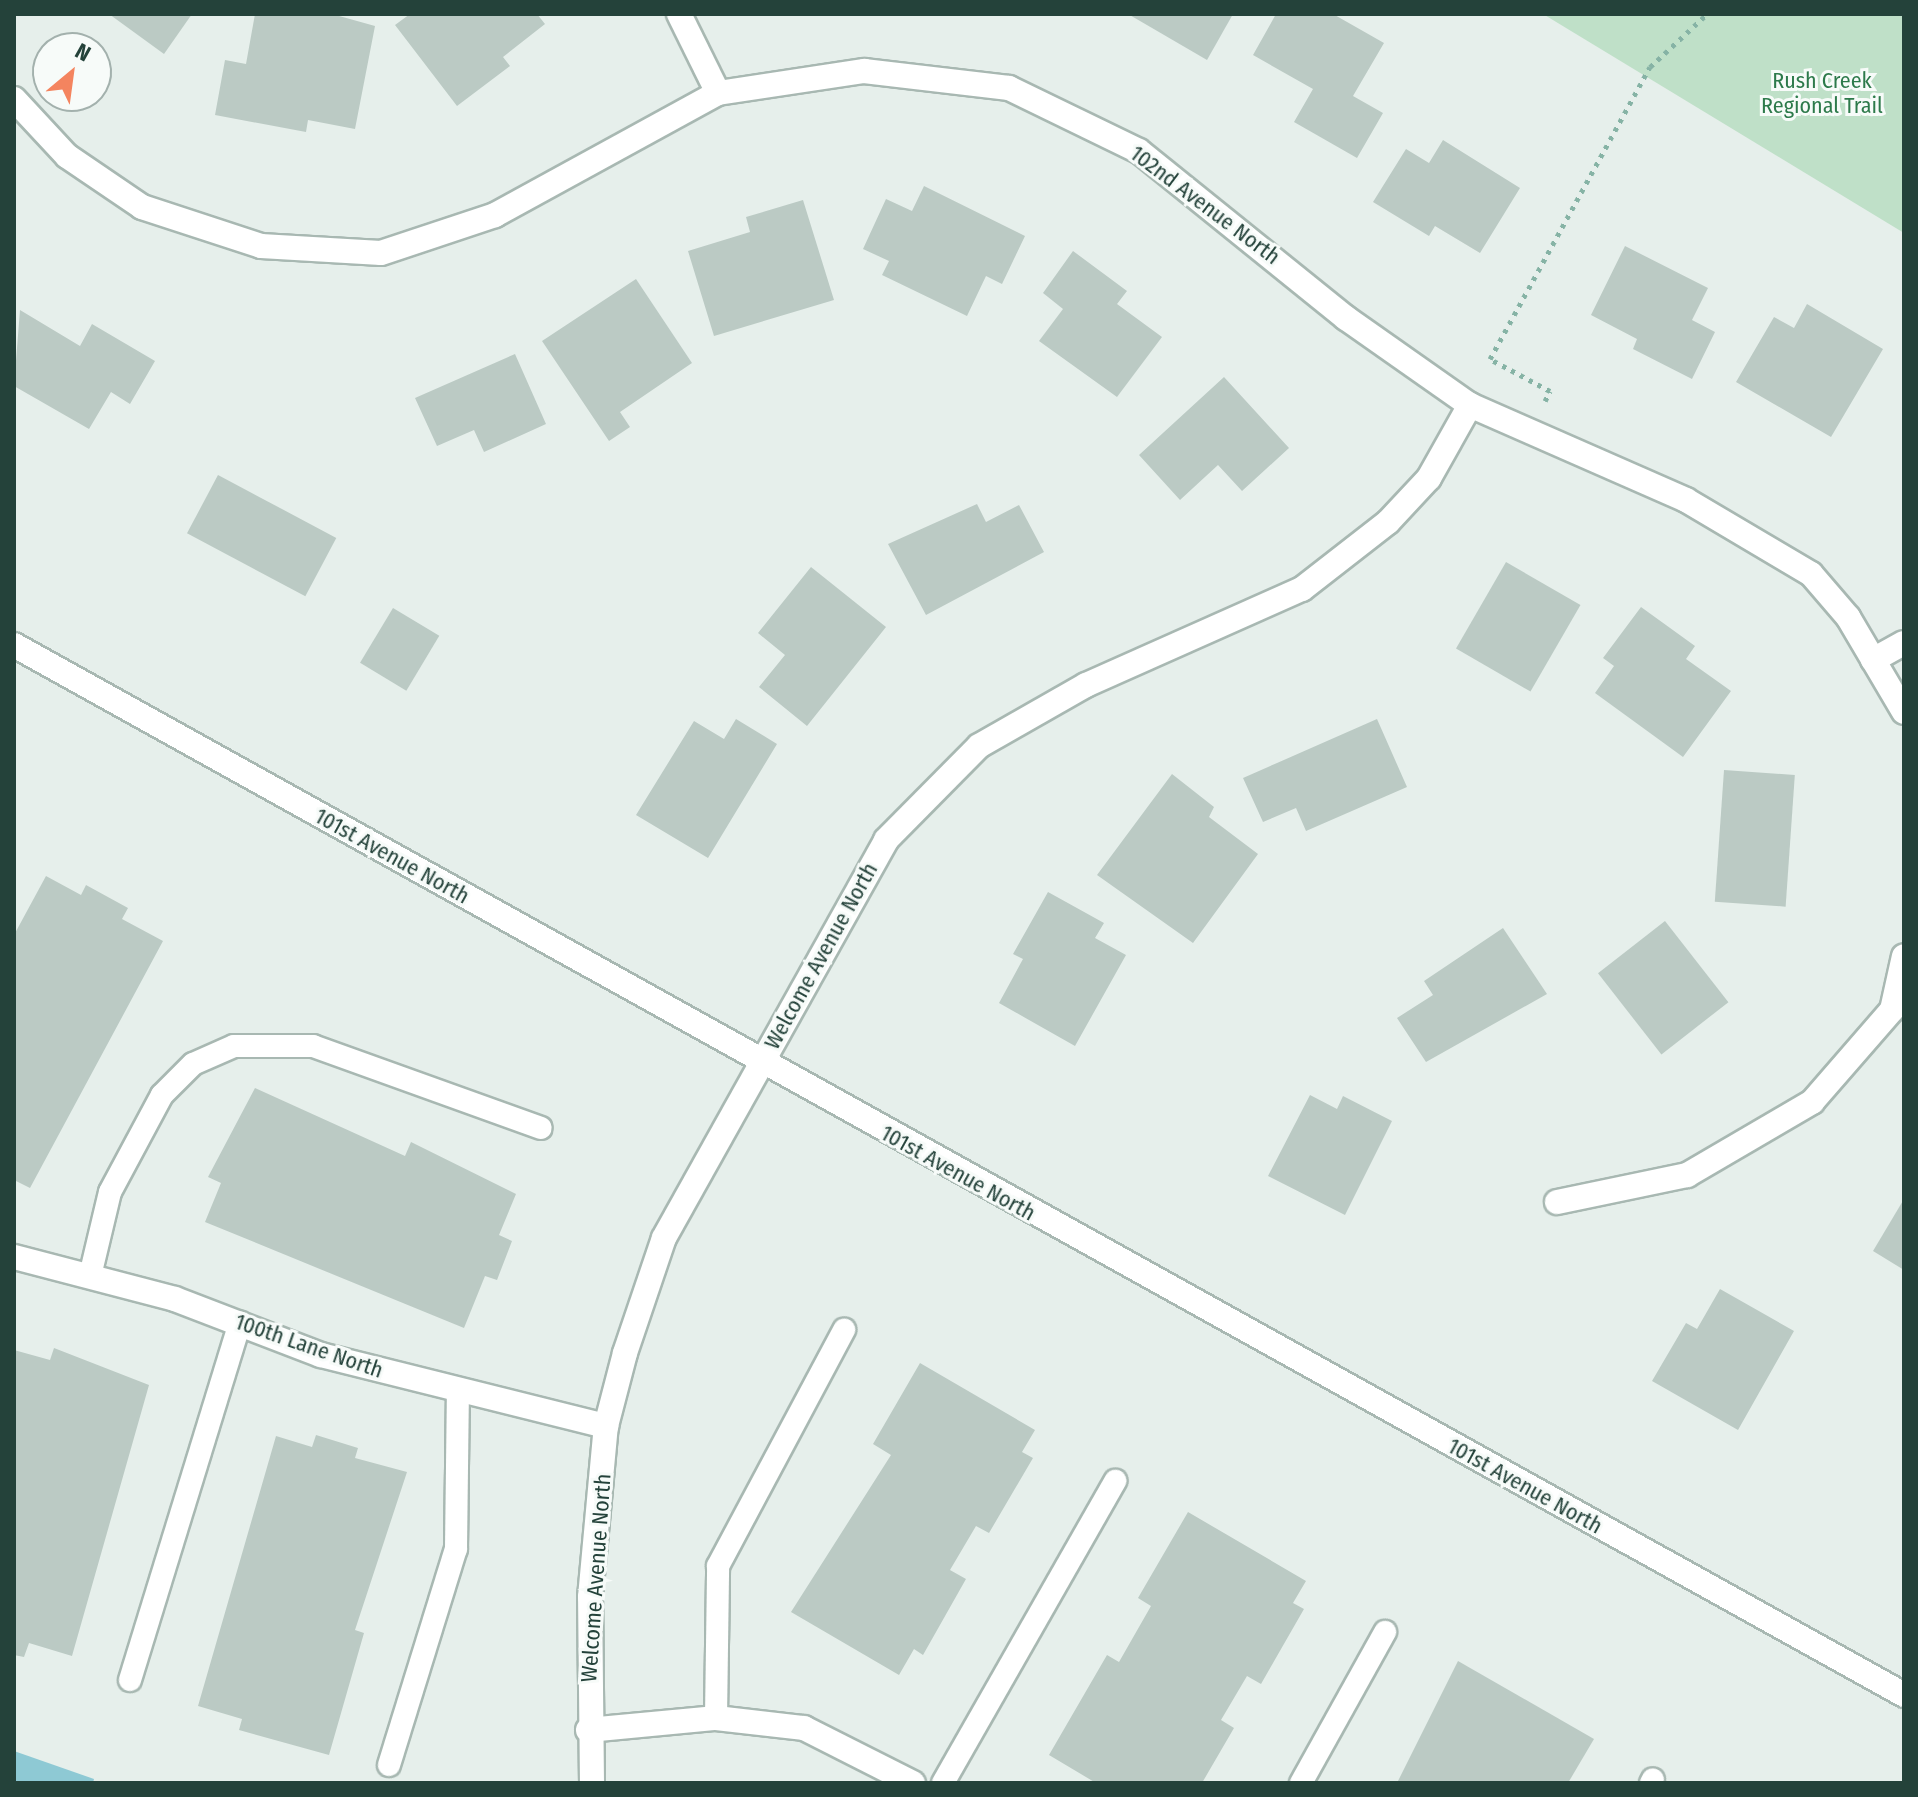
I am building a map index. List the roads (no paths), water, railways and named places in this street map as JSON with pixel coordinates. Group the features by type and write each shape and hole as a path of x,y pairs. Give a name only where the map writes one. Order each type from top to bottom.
{"street":[{"path":"679,14 718,93"},
{"name":"102nd Avenue North","path":"14,99 67,156 142,207 261,246 381,253 495,215 718,93 864,71 1009,88 1139,151 1346,318 1470,405 1749,532 1811,574 1873,660 1904,712"},
{"name":"Welcome Avenue North","path":"592,1783 588,1730 590,1597 606,1426 664,1238 886,840 979,746 1086,685 1302,589 1388,522 1429,478 1470,405"},
{"path":"1873,660 1904,643"},
{"name":"101st Avenue North","path":"14,645 1904,1695"},
{"path":"1557,1202 1699,1167 1812,1102 1898,1013 1904,956"},
{"name":"100th Lane North","path":"14,1257 90,1276 240,1323 321,1355 458,1393 606,1426"},
{"path":"588,1730 716,1718 804,1728 913,1783"}],"lane":[{"path":"90,1276 110,1192 162,1095 193,1064 234,1046 313,1046 541,1128"},
{"path":"130,1680 240,1323"},
{"path":"716,1718 718,1566 844,1330"},
{"path":"389,1765 456,1549 458,1393"},
{"path":"943,1783 1115,1481"},
{"path":"1301,1783 1385,1632"}],"water":[{"path":"14,1751 94,1779 93,1783 14,1783"}],"park label":[{"name":"Rush Creek Regional Trail","path":"1822,92"}]}
